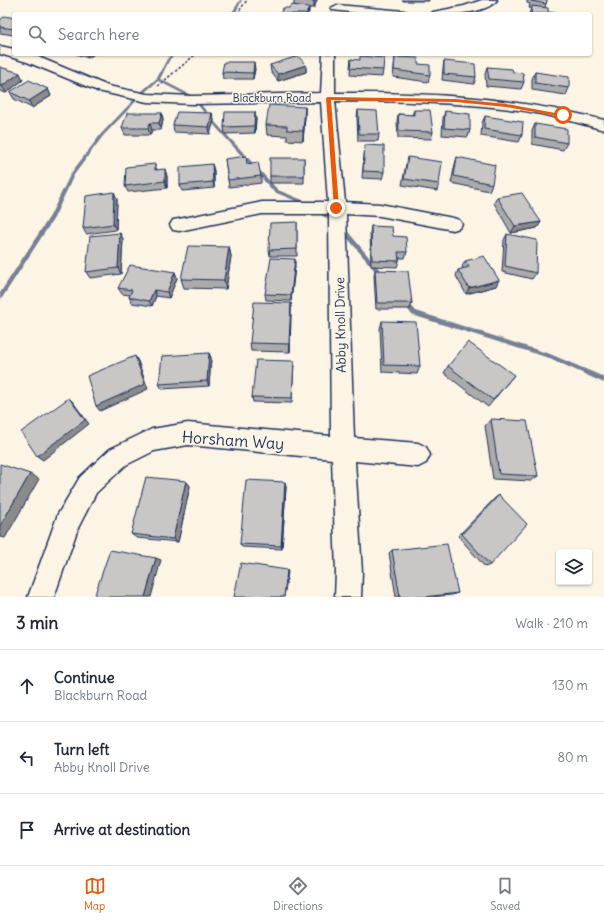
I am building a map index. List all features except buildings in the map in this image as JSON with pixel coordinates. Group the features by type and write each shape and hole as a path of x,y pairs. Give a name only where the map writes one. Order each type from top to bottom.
{"street":[{"path":"454,12 486,3 493,12"},
{"path":"337,7 385,12"},
{"path":"0,50 12,53"},
{"name":"Blackburn Road","path":"23,56 101,88 134,97 177,99 385,98 470,102 506,105 563,115 604,126"},
{"name":"Abby Knoll Drive","path":"329,56 328,98 336,208 343,448 349,572 348,597"},
{"path":"179,225 262,208 336,208 380,210 453,224"},
{"name":"Horsham Way","path":"41,597 67,523 88,485 118,457 152,440 188,434 418,455"}],"path":[{"path":"239,12 247,0"},
{"path":"155,90 194,56"}],"waterway":[{"path":"234,12 241,0"},
{"path":"158,79 172,56"},
{"path":"0,297 52,217 72,174 102,135 143,92 158,79"},
{"path":"158,79 192,97 276,191 308,204"},
{"path":"318,211 333,220"},
{"path":"342,228 382,276"},
{"path":"406,303 414,313 550,356 604,380"}],"route":[{"path":"336,208 328,98 456,100 506,105 563,115"}]}
